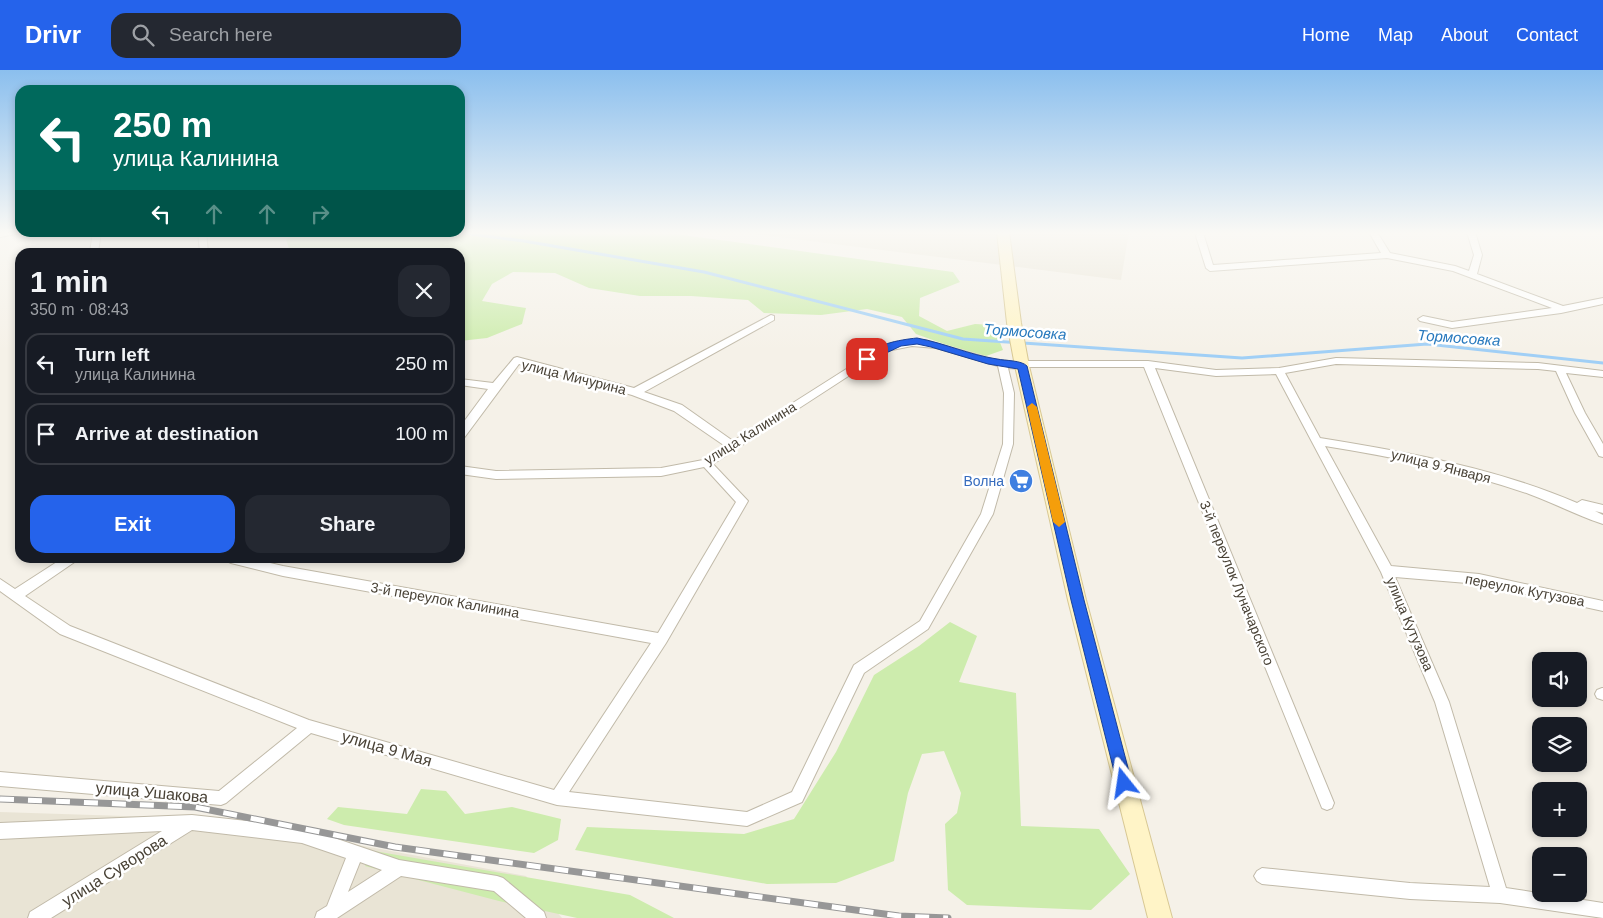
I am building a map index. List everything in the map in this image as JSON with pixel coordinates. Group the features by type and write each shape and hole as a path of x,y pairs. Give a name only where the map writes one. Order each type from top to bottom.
{"main road":[{"path":"1008,272 1014,323 1022,365 1077,600 1159,914"}],"street":[{"path":"1461,272 1562,309"},
{"path":"1472,276 1473,272"},
{"path":"1424,319 1452,325 1603,301"},
{"name":"улица Мичурина","path":"495,387 517,360 635,392 771,318"},
{"name":"улица Калинина","path":"465,471 496,475 602,474 661,472 706,463 884,348 900,343 917,341 1002,363 1022,365 1148,364 1216,373 1279,371 1336,360 1538,366 1603,374"},
{"name":"улица 9 Мая","path":"0,584 65,630 310,726 557,798 747,819 796,798 859,669 924,625 987,514 1008,444 1009,393 1002,363"},
{"name":"3-й переулок Луначарского","path":"1148,364 1327,803"},
{"path":"1560,370 1580,412 1603,453"},
{"name":"улица Кутузова","path":"1279,371 1387,571 1442,702 1500,894"},
{"path":"465,383 495,387 465,428"},
{"path":"635,392 678,408 733,446"},
{"name":"улица 9 Января","path":"1318,441 1371,449 1449,466 1563,500 1603,509"},
{"path":"557,798 661,639 742,501 706,463"},
{"name":"улица 9 Января","path":"1563,500 1603,520"},
{"path":"15,596 64,563"},
{"name":"3-й переулок Калинина","path":"251,563 283,571 661,639"},
{"name":"переулок Кутузова","path":"1387,571 1479,579 1603,606"},
{"name":"улица Ушакова","path":"0,779 221,798 310,726"},
{"path":"0,831 192,822 302,836 399,868 497,884 538,918"},
{"name":"улица Суворова","path":"36,918 192,822"},
{"path":"328,914 356,853"},
{"path":"328,914 399,868"},
{"path":"1262,876 1410,891 1500,894 1603,912"}],"shaded area":[{"path":"1054,272 1122,272 1121,280"},
{"path":"0,812 217,819 526,876 562,918 0,918"}],"green space":[{"path":"465,272 950,272 953,272 960,282 920,298 919,316 947,331 975,324 993,325 1003,350 986,356 944,344 916,334 902,317 867,309 821,315 764,313 748,300 691,296 640,296 589,288 555,273 513,272 492,284 482,301 526,308 522,324 487,338 465,340"},
{"path":"950,622 977,636 959,682 1016,693 1021,826 1099,829 1130,874 1091,910 967,905 948,890 945,824 957,813 961,793 944,751 922,754 908,793 894,861 836,883 767,884 575,850 587,827 744,834 794,819 836,752 874,675 919,646"},
{"path":"421,789 446,791 465,814 512,807 561,819 558,840 534,853 344,825 327,819 338,807 407,814"},
{"path":"374,851 630,895 674,918 577,918 499,901 365,866"}],"waterway":[{"name":"Тормосовка","path":"702,272 963,339 1242,358 1427,344 1603,363"}],"railway":[{"path":"0,799 195,807 395,847 899,916 948,918"}],"slow traffic":[{"path":"1032,407 1059,522"}],"place":[{"name":"Волна","path":"1021,481"}],"route":[{"path":"867,359 884,348 900,343 917,341 988,361 1022,366 1077,600 1124,783"}]}
